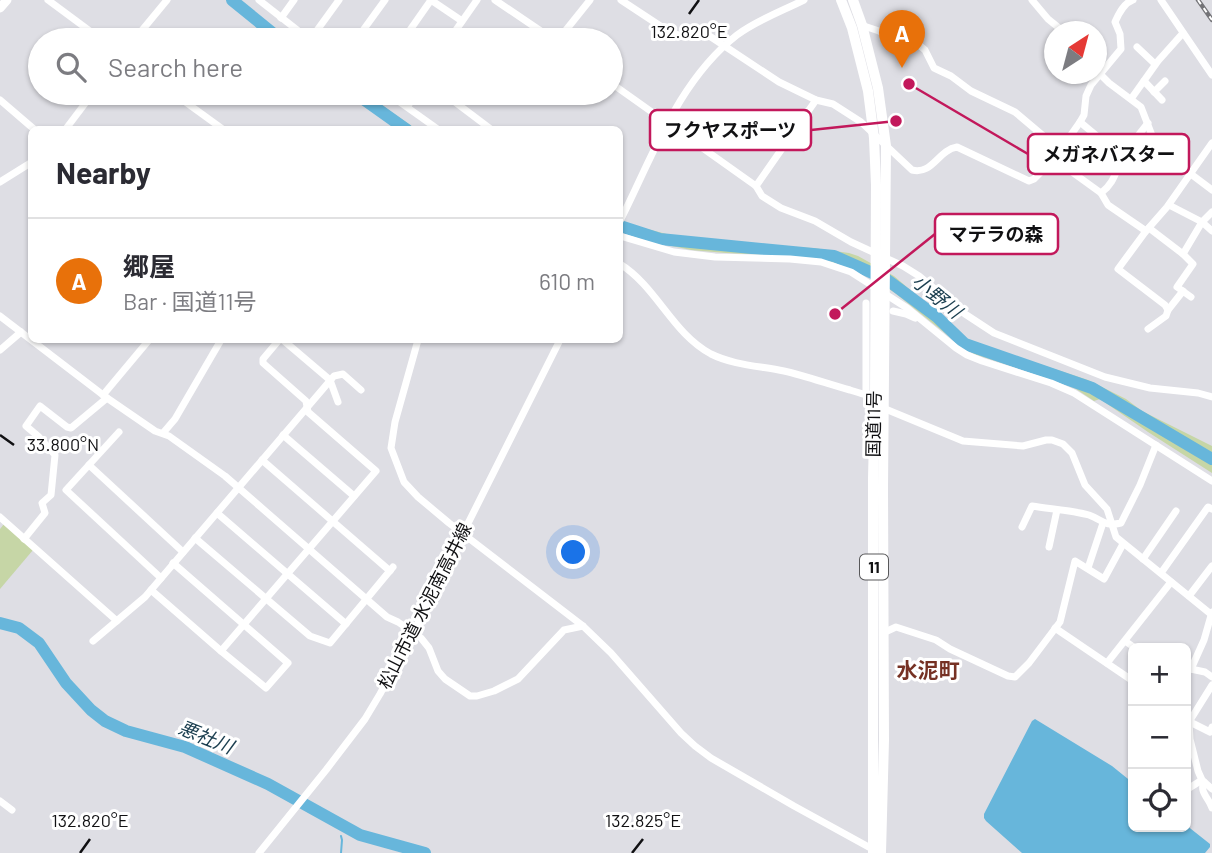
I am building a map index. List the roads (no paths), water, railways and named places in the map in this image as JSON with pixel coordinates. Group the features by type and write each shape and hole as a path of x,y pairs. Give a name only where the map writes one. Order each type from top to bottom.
{"highway":[{"name":"国道11号","path":"841,0 857,26 878,88 886,146 880,247 884,409 878,636"},
{"name":"国道11号","path":"853,0 873,134 880,247"},
{"name":"国道11号","path":"877,852 884,740 871,396 880,288"}],"main road":[{"path":"0,8 7,0"}],"street":[{"path":"48,0 86,28"},
{"path":"144,28 167,0"},
{"path":"259,0 294,28"},
{"path":"281,18 294,0"},
{"path":"319,28 339,0"},
{"path":"365,28 385,0"},
{"path":"411,28 431,0 461,21"},
{"path":"457,28 477,0"},
{"path":"495,0 538,28"},
{"path":"566,28 590,0"},
{"path":"621,0 671,33 711,37 779,82 816,100 834,104 860,122 912,170 920,172 952,147 962,149 1029,181 1034,179 1054,159 1080,122 1091,84"},
{"path":"624,204 695,77 709,61 755,24 804,0"},
{"path":"1032,0 1050,21"},
{"path":"1107,63 1121,49 1120,34 1115,22 1122,9 1133,0"},
{"path":"1161,0 1212,75"},
{"path":"857,26 898,42 913,40 925,50 934,68 951,76 971,91 1015,112 1060,150"},
{"path":"1131,99 1155,64 1184,33"},
{"path":"1137,47 1155,64"},
{"path":"1107,79 1141,107 1156,145 1212,190"},
{"path":"1144,81 1161,100"},
{"path":"1154,92 1166,81"},
{"path":"623,92 756,186 762,196 781,208 815,221 851,242 903,266 965,314 994,332 1105,377 1150,388 1212,397"},
{"path":"0,100 30,126"},
{"path":"756,186 816,100"},
{"path":"68,126 84,105"},
{"path":"189,105 218,126"},
{"path":"459,105 487,126"},
{"path":"408,106 434,126"},
{"path":"1080,122 1124,156"},
{"path":"1101,193 1107,189 1124,156 1148,123"},
{"path":"1168,310 1118,269 1147,229 1169,205 1212,143"},
{"path":"1054,159 1101,193 1108,205 1147,229 1193,264 1177,287 1191,297"},
{"path":"0,182 28,164"},
{"path":"1169,205 1202,222 1212,231"},
{"path":"1183,254 1202,222 1212,212"},
{"path":"623,237 674,251 715,257 821,262 850,272 880,288 967,355 1062,387 1212,481"},
{"path":"623,266 646,287 687,337 711,354 736,362 785,371 871,396 884,409 907,416 963,441 1023,446 1052,440 1063,444 1072,453 1085,485 1107,509 1116,537 1212,613 1209,626 1191,662"},
{"path":"1148,329 1166,316 1183,291"},
{"path":"866,303 871,396"},
{"path":"893,311 922,319"},
{"path":"0,316 28,337"},
{"path":"0,350 21,332"},
{"path":"35,343 105,396 225,476 387,617 413,632 429,648 438,671 445,679 470,696 494,691 518,679 564,630 583,626"},
{"path":"24,539 45,513 43,503 51,495 55,455 26,426 36,410 40,406 71,428 105,396 147,343"},
{"path":"163,433 175,419 219,343"},
{"path":"222,650 376,471 308,412 306,401 263,363 263,359 278,343"},
{"path":"285,343 330,380 338,402"},
{"path":"417,343 395,422 391,448 404,482 462,533 583,626 695,746 783,800 877,852"},
{"name":"松山市道 水泥南高井線","path":"259,853 365,719 380,694 558,343"},
{"path":"93,641 151,590 334,376 343,374 361,390"},
{"path":"66,490 119,432"},
{"path":"283,435 354,496"},
{"path":"1022,527 1032,506 1091,516 1112,525 1121,523 1156,445"},
{"path":"195,538 310,636 320,640 330,643 368,599 392,569 262,460"},
{"path":"89,465 183,552"},
{"path":"52,478 161,578"},
{"path":"1161,573 1208,507 1212,509"},
{"path":"1049,547 1057,510"},
{"path":"1143,559 1176,511"},
{"path":"216,513 346,624"},
{"path":"0,517 117,621"},
{"path":"1088,568 1103,523"},
{"path":"878,636 896,627 936,640 968,658 1015,677 1060,622 1075,561 1104,579 1123,544"},
{"path":"151,590 266,688 288,663 173,563"},
{"path":"1189,596 1212,566"},
{"path":"1107,663 1171,582"},
{"path":"1055,628 1128,678"},
{"path":"1191,669 1212,677"},
{"path":"1191,715 1212,685"},
{"path":"1191,723 1210,732 1212,727"},
{"path":"1191,744 1203,781 1203,792 1212,808"},
{"path":"1203,781 1212,789"},
{"path":"1191,787 1203,781"},
{"path":"0,800 12,810"}],"water":[{"path":"1035,719 1112,766 1128,779 1128,832 1191,832 1191,829 1210,844 1210,847 1205,853 1022,853 986,821 984,814"}],"waterway":[{"name":"小野川","path":"232,0 266,28"},
{"name":"小野川","path":"372,105 401,126"},
{"name":"小野川","path":"623,227 660,239 834,256 886,279 937,317 965,344 1092,388 1212,459"},
{"name":"悪社川","path":"0,623 19,628 39,643 66,683 105,721 126,731 185,747 268,784 360,835 425,853"},
{"path":"341,836 341,853"}],"railway":[{"path":"1198,0 1212,20"}],"place":[{"name":"郷屋","path":"902,68"},
{"name":"メガネバスター","path":"909,84"},
{"name":"フクヤスポーツ","path":"896,121"},
{"name":"マテラの森","path":"835,314"}],"district":[{"name":"水泥町","path":"928,671"}]}
